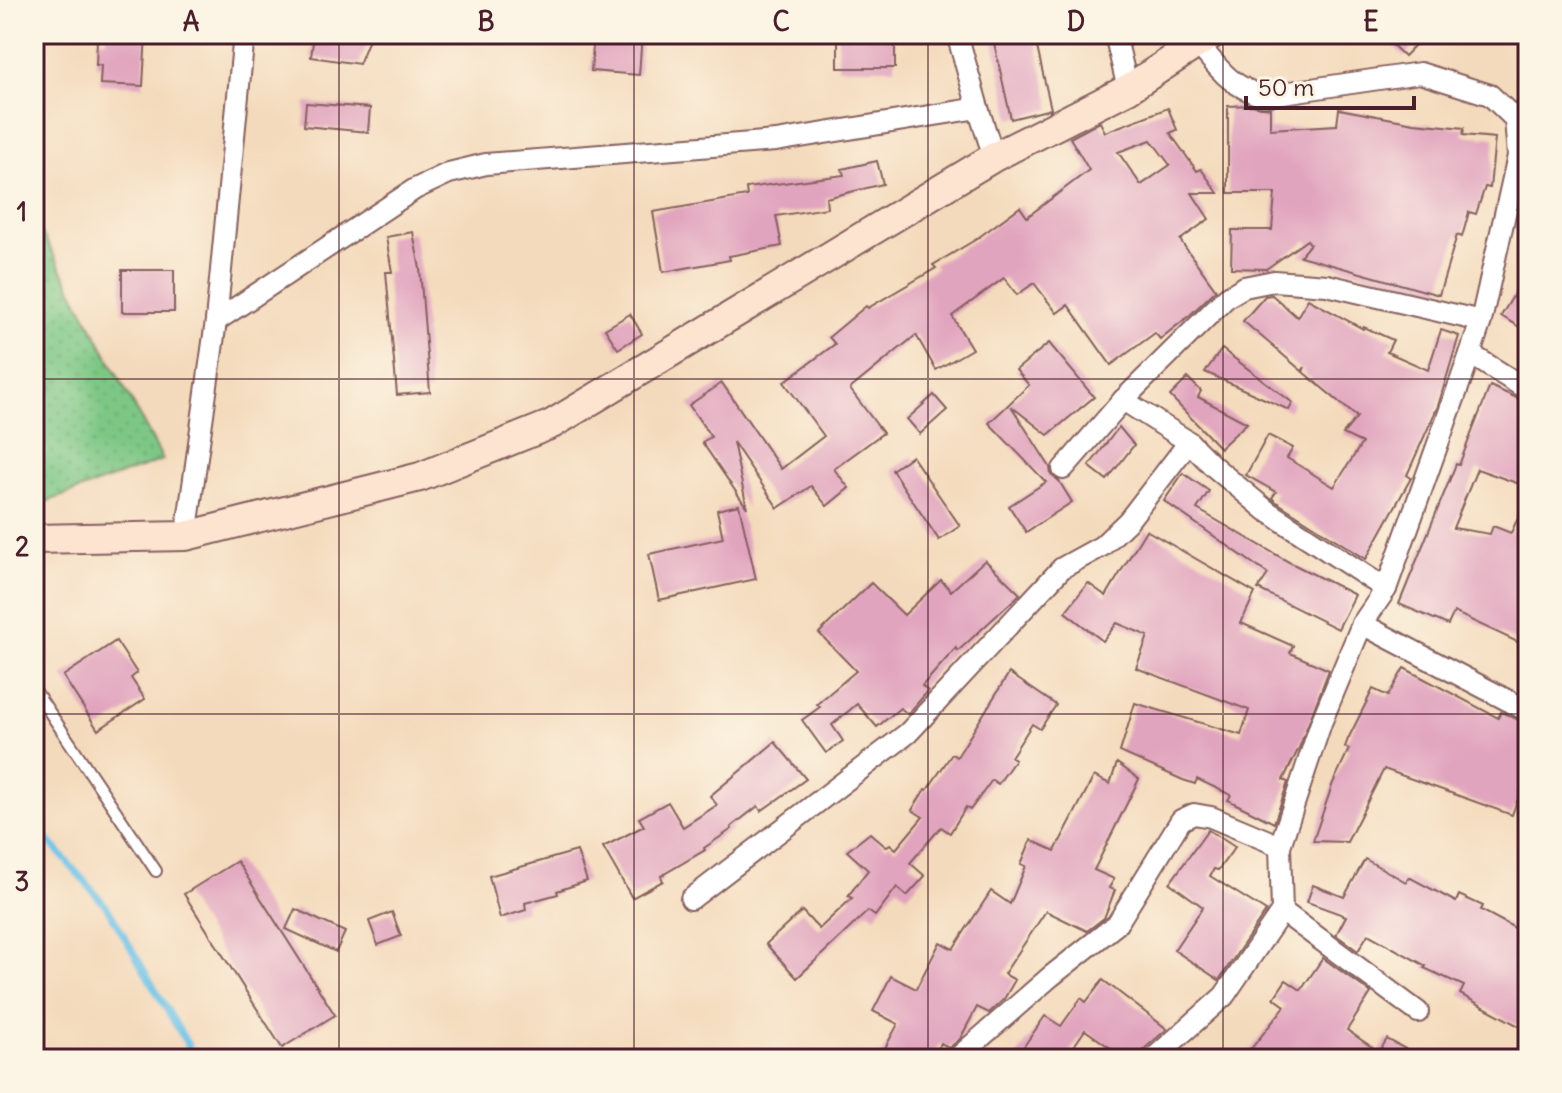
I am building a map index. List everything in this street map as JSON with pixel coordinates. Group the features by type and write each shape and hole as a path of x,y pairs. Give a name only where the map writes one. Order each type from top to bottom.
{"main road":[{"path":"34,539 186,536 420,477 552,424 994,157 1128,89 1205,39"}],"street":[{"path":"186,536 216,321 244,34"},
{"path":"957,34 994,157"},
{"path":"1115,34 1128,89"},
{"path":"1153,1059 1224,996 1282,911 1280,846 1321,723 1362,624 1386,589 1470,354 1481,321 1518,156 1515,119 1490,95 1420,73 1263,96 1244,90 1228,80 1205,39"},
{"path":"216,321 415,189 449,173 486,164 776,141 978,108"},
{"path":"1063,469 1123,400 1227,297 1244,287 1274,281 1327,285 1481,321"},
{"path":"1470,354 1528,390"},
{"path":"1123,400 1189,442 1267,511 1386,589"},
{"path":"691,899 908,733 1062,568 1102,546 1128,521 1189,442"},
{"path":"1362,624 1528,711"},
{"path":"956,1059 1050,977 1117,924 1181,820 1194,814 1211,817 1280,846"},
{"path":"1282,911 1418,1012"}],"lane":[{"path":"34,689 156,871"}],"green space":[{"path":"34,218 163,460 34,506"}],"building":[{"path":"107,34 146,34 143,86 100,84 101,65 96,65 97,40 106,40"},
{"path":"314,34 371,34 359,64 311,57"},
{"path":"594,34 642,34 639,75 591,71"},
{"path":"838,34 895,34 895,68 838,68"},
{"path":"992,34 1034,34 1051,109 1011,119"},
{"path":"1381,34 1426,34 1404,56"},
{"path":"306,103 370,108 368,132 304,126"},
{"path":"1228,106 1270,108 1270,129 1337,125 1339,109 1414,123 1464,128 1463,135 1495,138 1490,188 1485,187 1476,214 1469,212 1462,237 1457,235 1439,295 1300,256 1310,244 1307,240 1266,269 1231,268 1232,230 1272,230 1275,193 1228,193"},
{"path":"1168,108 1177,130 1170,133 1197,171 1201,169 1218,193 1192,193 1209,219 1180,240 1216,290 1160,339 1155,333 1111,365 1068,305 1057,313 1034,283 1017,295 1004,278 952,316 972,349 936,370 916,335 850,389 883,433 834,469 849,488 827,506 811,486 778,508 733,442 747,508 702,442 711,437 689,405 722,383 781,469 824,436 784,382 835,344 829,337 866,306 868,308 936,268 933,265 975,240 1020,207 1027,217 1089,170 1070,138 1100,122 1105,132","holes":["1151,140 1170,165 1141,185 1118,152"]},
{"path":"877,161 883,184 826,198 827,208 776,216 782,246 729,256 730,260 663,272 653,212 747,196 746,188 844,175 842,169"},
{"path":"413,232 420,269 430,392 397,395 386,272 392,272 386,237"},
{"path":"122,270 174,270 174,312 122,312"},
{"path":"1528,271 1528,332 1501,316"},
{"path":"1272,295 1297,317 1308,299 1363,329 1393,340 1387,352 1428,370 1441,330 1459,336 1438,406 1407,475 1411,478 1366,559 1275,501 1272,498 1276,492 1246,475 1268,435 1293,448 1287,458 1334,487 1362,443 1343,434 1357,417 1303,372 1305,367 1302,371 1243,321 1265,296"},
{"path":"630,314 642,334 618,349 605,329"},
{"path":"1049,343 1094,397 1048,435 1011,406 1050,467 1051,474 1072,502 1026,532 1009,506 1046,482 989,423 1029,385 1016,370"},
{"path":"1222,349 1293,403 1289,410 1205,372"},
{"path":"1188,378 1201,391 1198,397 1247,423 1220,448 1170,396"},
{"path":"1490,386 1528,403 1528,487 1477,469 1453,528 1490,534 1493,526 1511,533 1528,496 1528,647 1454,612 1448,625 1399,604"},
{"path":"934,395 947,410 920,434 907,419"},
{"path":"1119,427 1134,445 1107,480 1089,466"},
{"path":"912,456 960,526 939,540 892,470"},
{"path":"1183,473 1209,491 1197,509 1289,562 1355,595 1338,629 1258,589 1268,574 1164,501"},
{"path":"739,505 756,579 659,600 649,554 723,538 717,510"},
{"path":"1146,530 1255,593 1241,623 1293,646 1290,653 1329,670 1299,748 1283,780 1288,782 1274,823 1228,800 1231,795 1197,779 1195,784 1183,780 1120,752 1135,703 1241,735 1249,710 1136,668 1148,636 1117,623 1103,641 1065,612 1088,583 1106,596"},
{"path":"985,560 1020,594 958,651 956,648 922,686 928,691 908,714 900,708 877,727 857,704 832,725 843,741 826,753 802,720 820,707 817,704 856,671 819,633 871,583 904,615 941,580 951,591"},
{"path":"116,641 137,673 131,678 145,699 98,730 63,676"},
{"path":"1404,668 1498,718 1501,712 1528,724 1528,770 1512,815 1384,769 1347,842 1313,841 1333,783 1349,749 1345,747 1348,739 1373,689 1388,696"},
{"path":"1009,673 1056,705 1040,729 1032,724 1011,757 1015,760 998,784 992,780 970,810 966,807 950,833 941,827 910,863 925,876 907,896 897,887 875,916 868,911 797,978 766,944 802,911 819,929 852,898 848,896 868,870 847,851 870,833 886,847 890,844 896,849 923,817 912,810 925,789 952,754 957,757"},
{"path":"775,742 806,779 761,811 758,806 705,850 661,876 663,881 632,898 603,847 644,826 639,818 668,802 683,827 717,805 710,796"},
{"path":"1117,763 1139,779 1094,870 1114,879 1109,888 1115,890 1104,918 1087,931 1046,911 1004,974 1015,980 1004,999 989,1013 977,1007 960,1039 949,1048 941,1043 932,1059 879,1059 898,1024 873,1011 891,976 916,989 940,942 953,949 991,891 1010,904 1026,866 1021,864 1031,840 1055,851 1094,776 1110,784"},
{"path":"1208,830 1235,847 1210,876 1266,911 1219,980 1174,950 1203,907 1170,883"},
{"path":"577,851 587,881 557,891 558,894 525,903 526,910 500,918 489,876"},
{"path":"1365,859 1406,882 1409,877 1456,902 1459,895 1483,906 1481,910 1528,935 1528,1031 1460,994 1464,986 1424,968 1426,966 1368,934 1358,951 1336,935 1346,916 1307,902 1313,885 1344,897"},
{"path":"237,861 335,1015 282,1048 184,894"},
{"path":"295,909 345,932 336,952 286,929"},
{"path":"392,912 401,936 378,945 369,921"},
{"path":"1323,958 1371,993 1347,1030 1379,1052 1387,1039 1424,1059 1243,1059 1285,1006 1274,998 1286,980 1301,990"},
{"path":"1103,980 1167,1029 1144,1049 1140,1059 1126,1059 1085,1030 1065,1059 1015,1059 1045,1016 1061,1026 1081,998 1086,1002"}],"waterway":[{"path":"34,824 107,907 196,1059"}]}
